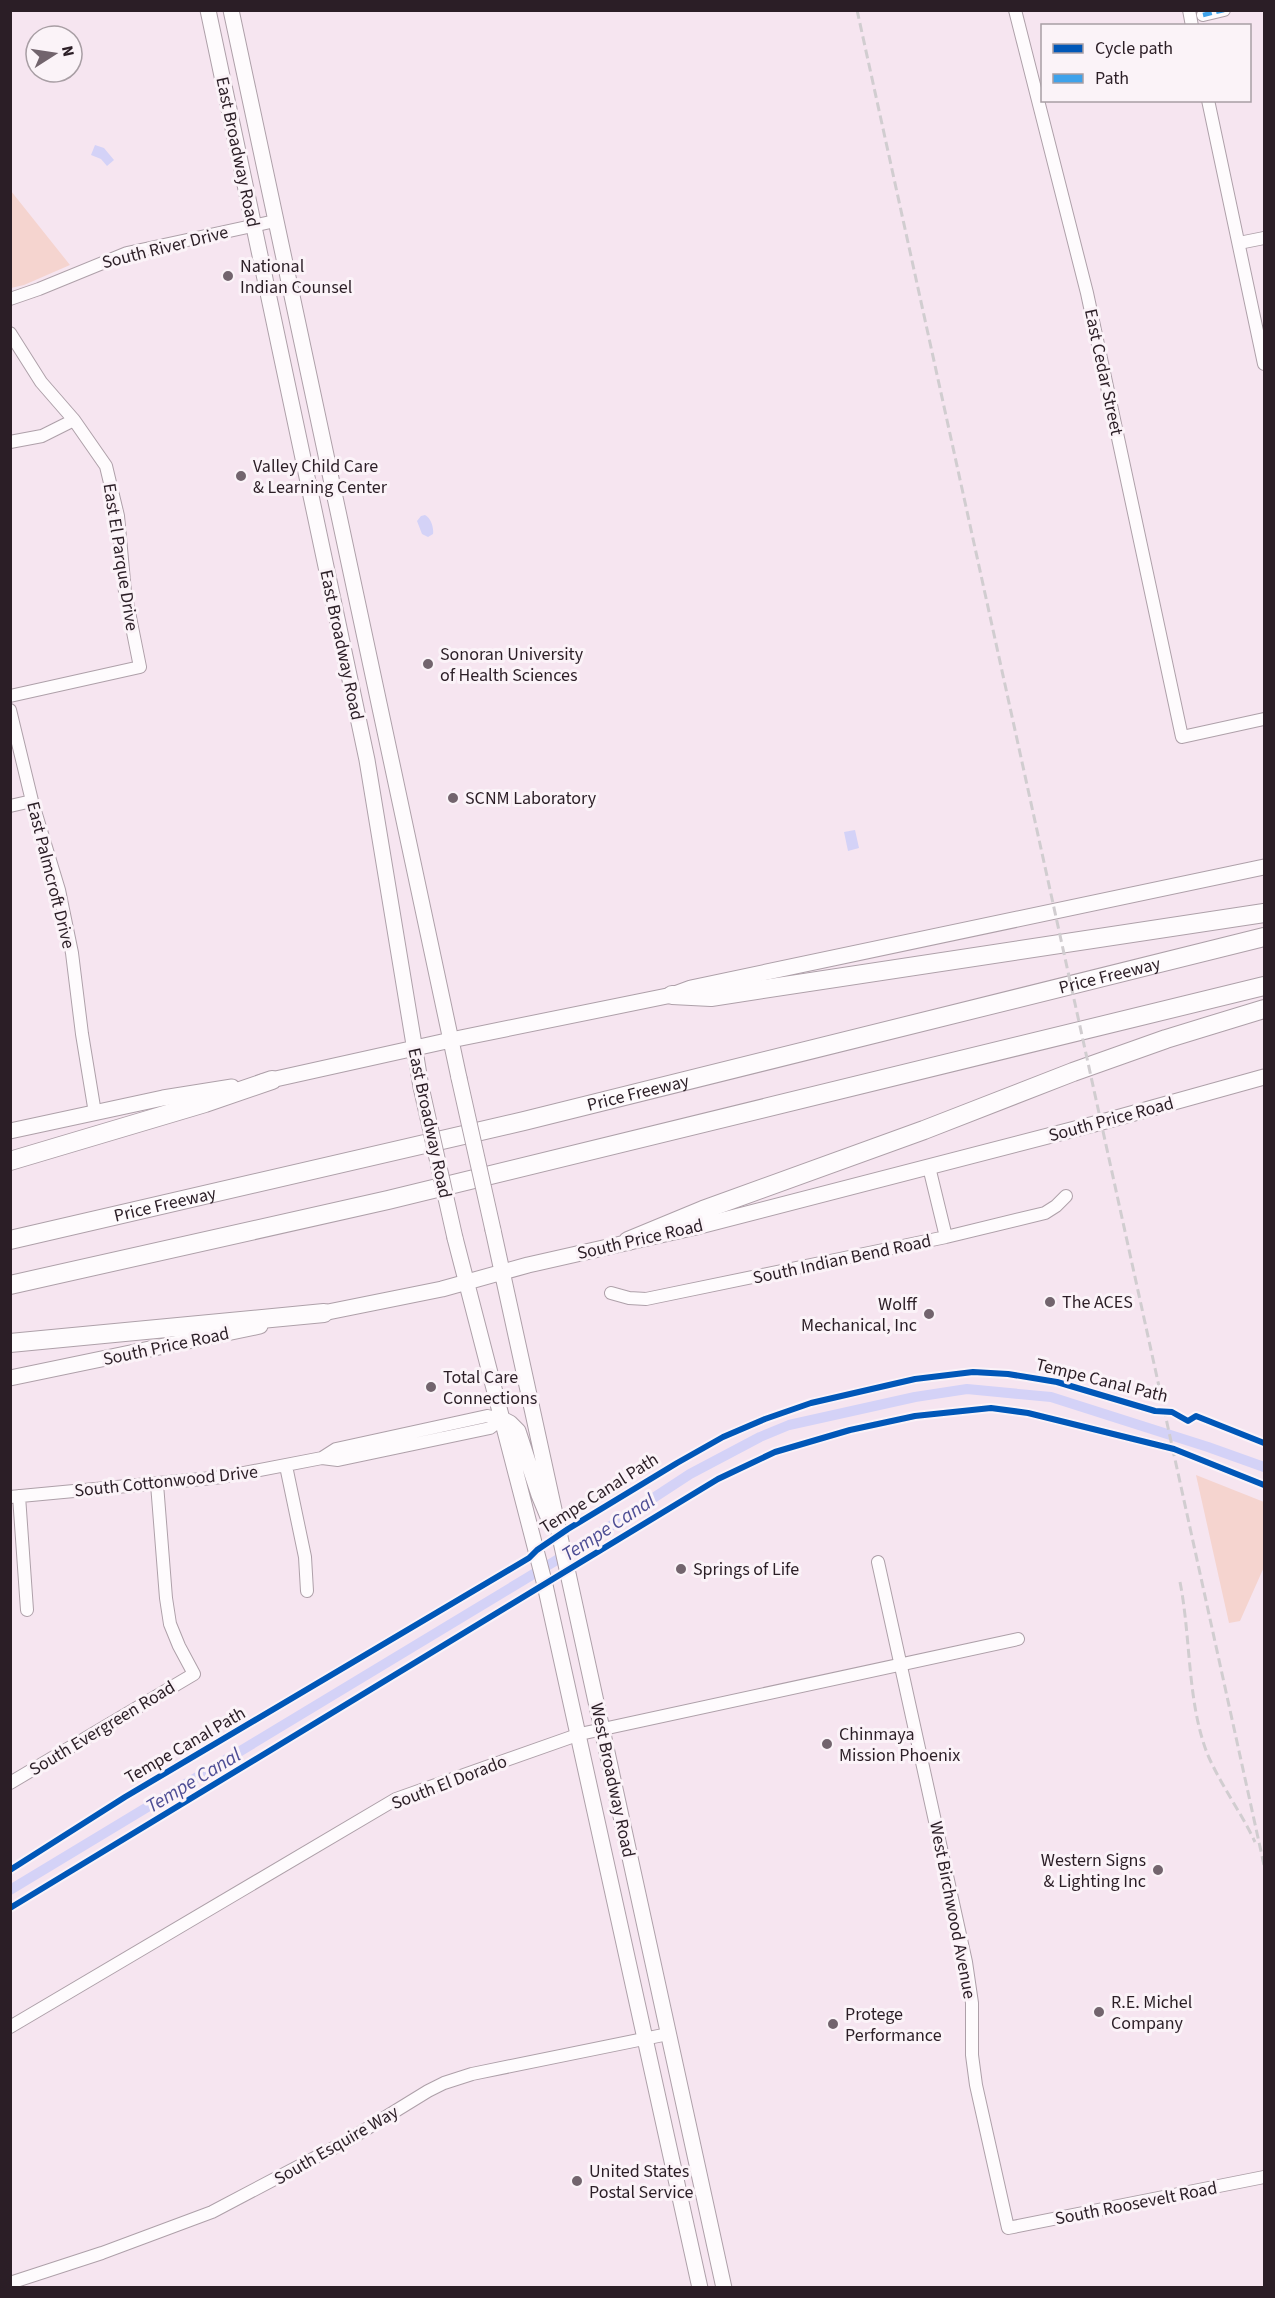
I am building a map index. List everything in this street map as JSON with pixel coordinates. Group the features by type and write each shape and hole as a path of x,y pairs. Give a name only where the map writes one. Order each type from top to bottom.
{"highway":[{"path":"672,995 711,997 1264,913"},
{"name":"Price Freeway","path":"10,1240 524,1121 1264,937"},
{"path":"10,1285 388,1200 1264,986"},
{"path":"628,1241 703,1210 924,1130 1082,1069 1166,1039 1264,1009"},
{"path":"10,1161 272,1080"},
{"path":"10,1343 324,1313"}],"main road":[{"name":"East Broadway Road","path":"208,10 367,760 421,1087 464,1282"},
{"name":"East Broadway Road","path":"231,10 389,755 502,1272"},
{"path":"334,609 357,604"},
{"path":"367,760 389,755"},
{"path":"10,1131 163,1098 272,1080 451,1040 672,995 691,988 1264,867"},
{"name":"South Price Road","path":"10,1378 324,1313 696,1227 1264,1077"},
{"name":"West Broadway Road","path":"502,1272 721,2287"},
{"name":"West Broadway Road","path":"464,1282 537,1550 580,1734 700,2288"},
{"path":"502,1419 518,1431 538,1495 553,1529 560,1535"}],"street":[{"name":"East Cedar Street","path":"1015,10 1087,293 1182,737 1264,719"},
{"path":"1203,15 1224,10"},
{"path":"1208,102 1264,364"},
{"name":"South River Drive","path":"10,299 127,253 275,220"},
{"path":"1239,243 1264,238"},
{"name":"East El Parque Drive","path":"10,333 41,382 75,420 106,466 118,516 125,592 140,667 10,696"},
{"path":"10,442 42,436 75,420"},
{"name":"East Palmcroft Drive","path":"10,710 32,801 59,890 72,953 95,1113"},
{"path":"10,806 32,801"},
{"path":"929,1167 946,1237"},
{"name":"South Indian Bend Road","path":"611,1293 628,1298 646,1299 946,1237 1046,1213 1066,1196"},
{"name":"South Cottonwood Drive","path":"322,1458 336,1449 488,1416 502,1419"},
{"name":"South Cottonwood Drive","path":"14,1497 223,1477 322,1458 338,1460 490,1428 502,1419"},
{"path":"404,1446 406,1441 417,1435 419,1431"},
{"path":"286,1466 305,1557 307,1591"},
{"name":"South Evergreen Road","path":"10,1783 194,1674 170,1624 157,1484"},
{"path":"14,1497 27,1610"},
{"name":"West Birchwood Avenue","path":"878,1562 966,1962 972,2003 972,2055 976,2085 1008,2228"},
{"name":"South El Dorado","path":"10,2027 396,1798 580,1734 1018,1639"},
{"name":"South Esquire Way","path":"10,2283 102,2253 212,2212 345,2142 444,2083 472,2074 668,2034"},
{"name":"South Roosevelt Road","path":"1008,2228 1264,2177"}],"shaded area":[{"path":"11,191 70,265 24,285 11,288"},
{"path":"1196,1475 1264,1502 1264,1567 1240,1621 1229,1623"}],"water":[{"path":"95,145 104,148 114,160 107,166 101,159 91,155"},
{"path":"425,515 433,529 433,534 428,537 422,534 417,521"},
{"path":"855,830 859,848 848,851 844,832"}],"waterway":[{"name":"Tempe Canal","path":"10,1890 580,1546 690,1474 760,1437 789,1425 915,1397 967,1389 1051,1397 1264,1467"}],"railway":[{"path":"857,10 1264,1865"},
{"path":"1180,1582 1196,1712 1201,1733 1212,1764 1255,1842"}],"marked path":[{"path":"1203,15 1224,10"}],"cycle path":[{"name":"Tempe Canal Path","path":"10,1870 125,1797 529,1558 568,1529 677,1463 723,1437 811,1403 915,1379 973,1372 1008,1374 1057,1382 1155,1411 1172,1412 1188,1421 1196,1416 1264,1443"},
{"path":"10,1908 718,1479 775,1452 850,1430 915,1416 991,1408 1028,1413 1174,1449 1264,1485"}],"place":[{"name":"National Indian Counsel","path":"228,276"},
{"name":"Valley Child Care & Learning Center","path":"241,476"},
{"name":"Sonoran University of Health Sciences","path":"428,664"},
{"name":"SCNM Laboratory","path":"453,798"},
{"name":"The ACES","path":"1050,1302"},
{"name":"Wolff Mechanical, Inc","path":"929,1314"},
{"name":"Total Care Connections","path":"431,1387"},
{"name":"Springs of Life","path":"681,1569"},
{"name":"Chinmaya Mission Phoenix","path":"827,1744"},
{"name":"Western Signs & Lighting Inc","path":"1158,1870"},
{"name":"R.E. Michel Company","path":"1099,2012"},
{"name":"Protege Performance","path":"833,2024"},
{"name":"United States Postal Service","path":"577,2181"}]}
